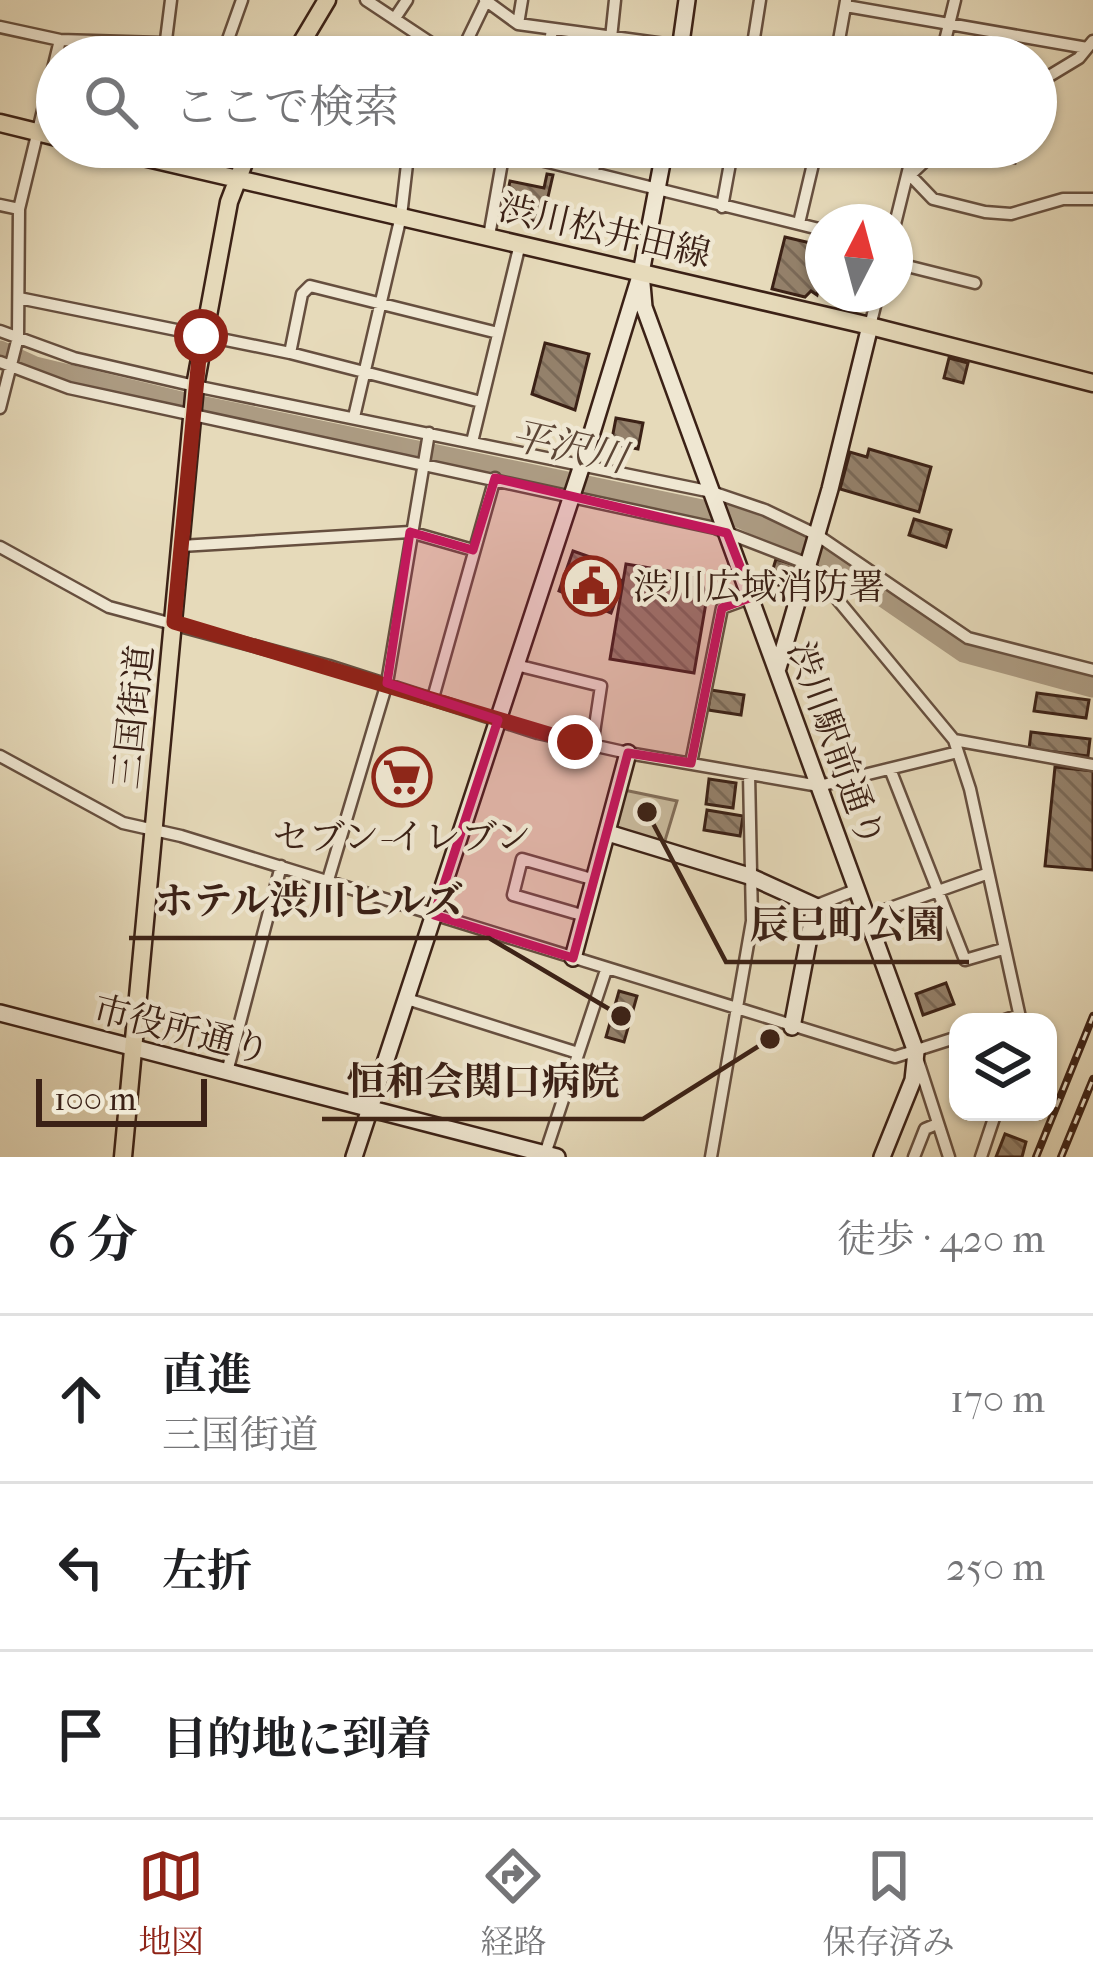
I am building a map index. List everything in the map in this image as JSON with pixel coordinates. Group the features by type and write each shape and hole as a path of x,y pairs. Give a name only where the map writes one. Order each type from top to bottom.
{"main road":[{"path":"305,36 326,0"},
{"path":"0,123 36,132"},
{"name":"渋川松井田線","path":"189,168 871,326 1093,383"},
{"name":"三国街道","path":"124,1157 193,401 201,336 241,168"}],"street":[{"path":"167,36 172,0"},
{"path":"229,36 242,0"},
{"path":"366,0 423,36"},
{"path":"395,18 407,0"},
{"path":"467,36 486,0 518,24 617,36"},
{"path":"518,24 522,0"},
{"path":"613,35 615,0"},
{"path":"682,36 687,0"},
{"path":"756,36 760,0"},
{"path":"948,36 955,0"},
{"path":"840,36 846,3 1036,36"},
{"path":"0,27 42,36"},
{"path":"551,36 552,29"},
{"path":"1057,40 1090,45"},
{"path":"1057,73 1090,45"},
{"path":"0,408 17,342 20,209 36,141"},
{"path":"354,417 401,216 407,168"},
{"path":"489,236 500,168"},
{"path":"579,168 805,225"},
{"path":"593,173 594,168"},
{"path":"353,1157 581,467 641,273 661,168"},
{"path":"722,207 729,168"},
{"path":"799,223 812,168"},
{"path":"901,204 911,168"},
{"path":"910,175 918,168"},
{"path":"910,175 933,199 985,212 1011,214 1063,199 1093,199"},
{"path":"0,206 20,209"},
{"path":"472,442 520,244"},
{"path":"913,268 975,283"},
{"path":"641,273 644,307 713,495"},
{"path":"290,353 305,288 310,286 498,333"},
{"path":"19,298 290,353 481,403"},
{"path":"778,668 874,312"},
{"path":"0,331 17,342 74,358 260,428 573,492 726,529 809,563 956,746 970,789 1019,1013"},
{"path":"9,364 70,388 193,401 267,400 713,495 766,510 816,537 953,630 1093,670"},
{"path":"260,428 267,400"},
{"path":"328,880 387,683 428,437"},
{"path":"434,698 495,478"},
{"name":"渋川駅前通り","path":"713,495 916,1052"},
{"path":"181,546 410,532 473,550"},
{"path":"0,547 109,607 387,683 592,746 819,786 956,746 1093,765"},
{"path":"692,763 722,608 752,597"},
{"path":"516,665 601,686 592,746"},
{"path":"573,958 628,753"},
{"path":"0,756 123,824 154,828 328,880 792,1027 895,1057 949,1040"},
{"path":"890,769 965,960 1004,949"},
{"path":"711,1157 752,921 749,774"},
{"path":"608,833 749,876 815,906 858,890"},
{"path":"585,916 513,895 522,860 595,880"},
{"path":"227,1072 280,866"},
{"path":"868,916 986,874"},
{"path":"792,1027 815,906"},
{"path":"548,1156 606,970"},
{"path":"407,999 578,1053"},
{"name":"市役所通り","path":"0,1013 548,1156"},
{"path":"916,1052 949,1157"},
{"path":"881,1157 913,1080 916,1052"},
{"path":"981,1157 993,1121"},
{"path":"914,1157 925,1129 937,1124"}],"highlighted area":[{"path":"495,478 727,533 752,597 722,608 691,763 628,753 573,958 434,915 498,720 387,683 410,532 473,550"}],"shaded area":[{"path":"624,790 677,801 664,844 619,831 616,822"}],"building":[{"path":"547,174 553,175 542,223 503,214 510,181 544,188"},
{"path":"785,237 805,242 805,297 772,289"},
{"path":"545,343 589,354 575,410 532,394"},
{"path":"949,358 968,363 963,383 944,378"},
{"path":"616,418 643,423 638,449 611,444"},
{"path":"869,449 931,467 919,512 840,489 850,452 867,457"},
{"path":"914,519 951,530 946,547 909,535"},
{"name":"渋川広域消防署","path":"573,551 607,563 603,574 623,581 611,613 559,591"},
{"path":"776,559 798,566 791,589 769,582"},
{"path":"626,564 699,576 707,597 694,673 610,659"},
{"path":"711,690 744,695 741,715 708,710"},
{"path":"1037,693 1089,700 1086,718 1034,711"},
{"path":"1031,732 1090,739 1088,756 1029,749"},
{"name":"セブン-イレブン","path":"399,757 416,763 405,796 388,790"},
{"path":"1055,767 1093,771 1093,870 1045,866"},
{"path":"709,779 736,783 733,808 706,804"},
{"path":"707,810 743,816 740,836 704,830"},
{"path":"946,983 954,1004 923,1015 916,994"},
{"path":"619,991 637,996 624,1042 606,1037"},
{"path":"1005,1134 1026,1142 1022,1157 996,1157"}],"waterway":[{"name":"平沢川","path":"0,351 35,367 181,402 741,518 830,560 964,652 1093,687"}],"railway":[{"path":"1036,1157 1093,1016"},
{"path":"1061,1157 1093,1079"}],"place":[{"name":"渋川広域消防署","path":"591,586"},
{"name":"セブン-イレブン","path":"402,777"},
{"name":"辰巳町公園","path":"647,812"},
{"name":"ホテル渋川ヒルズ","path":"621,1016"},
{"name":"恒和会関口病院","path":"770,1039"}],"route":[{"path":"201,336 174,622 575,742"}]}
